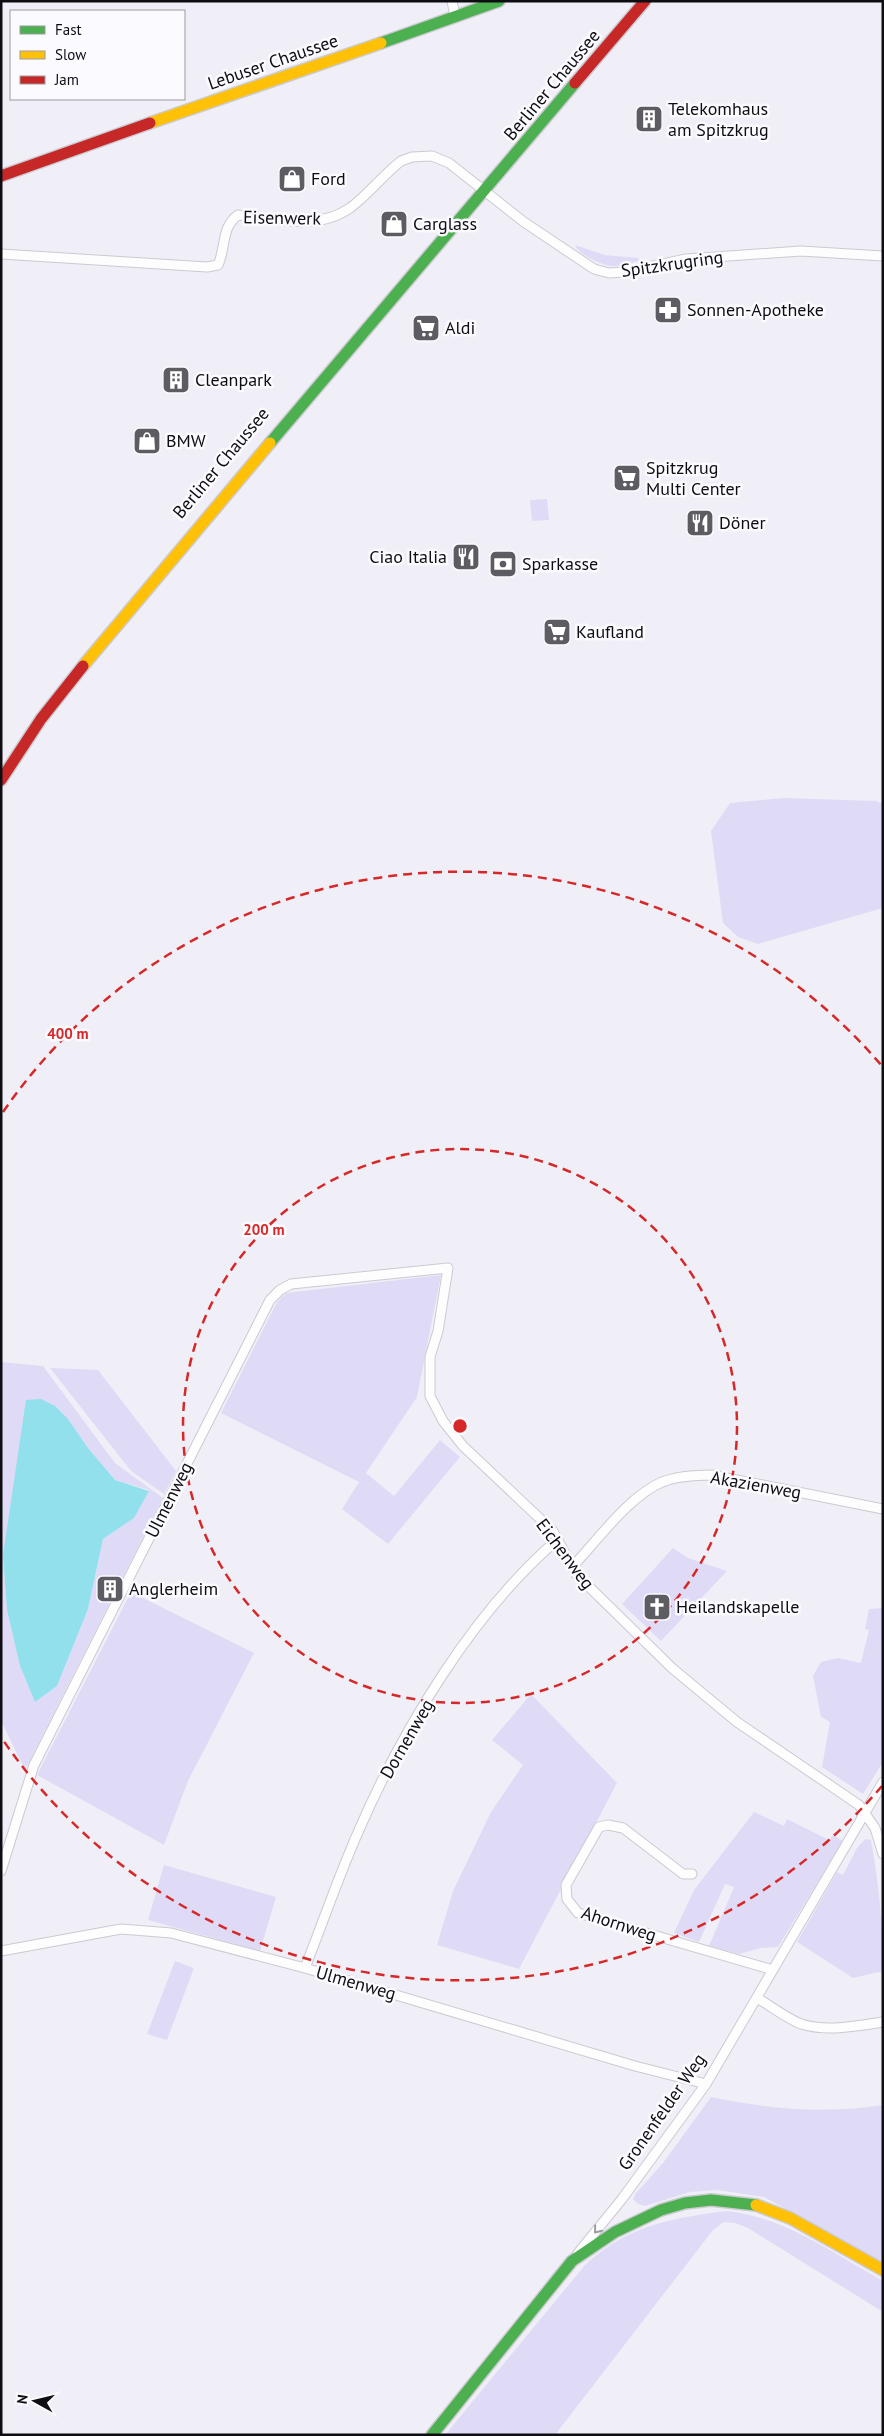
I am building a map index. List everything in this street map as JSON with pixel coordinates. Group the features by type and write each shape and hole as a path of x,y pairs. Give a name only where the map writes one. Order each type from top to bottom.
{"main road":[{"name":"Lebuser Chaussee","path":"1,176 499,1"},
{"name":"Berliner Chaussee","path":"3,776 41,719 112,629 636,1"},
{"name":"Berliner Chaussee","path":"481,189 645,1"},
{"path":"572,2261 615,2232 661,2210 712,2200 760,2204 883,2270"},
{"name":"Gronenfelder Weg","path":"432,2435 572,2261"}],"street":[{"path":"452,1 456,16"},
{"name":"Eisenwerk","path":"1,254 207,267 218,265 222,256 226,229 230,220 238,216 306,222 325,220 350,208 401,161 412,157 432,156 449,163 481,189"},
{"name":"Spitzkrugring","path":"481,189 524,222 594,269 609,273 624,272 686,260 801,251 883,256"},
{"name":"Eichenweg","path":"448,1268 438,1331 430,1357 430,1396 443,1422 463,1446 546,1525 558,1540 576,1574 672,1668 737,1722 859,1805 866,1812"},
{"name":"Ulmenweg","path":"1,1871 34,1765 270,1300 280,1290 292,1284 448,1268"},
{"name":"Akazienweg","path":"572,1567 641,1496 662,1482 686,1476 712,1475 883,1509"},
{"name":"Dornenweg","path":"305,1968 359,1829 418,1716 466,1641 541,1554 558,1540"},
{"name":"Gronenfelder Weg","path":"572,2261 622,2199 706,2084 883,1782"},
{"path":"866,1812 875,1828 883,1854"},
{"name":"Ahornweg","path":"692,1874 683,1874 623,1828 608,1825 599,1827 566,1885 567,1899 578,1913 773,1970"},
{"name":"Ulmenweg","path":"1,1951 121,1929 171,1933 305,1968 626,2063 706,2084"},
{"path":"756,1998 799,2023 809,2026 844,2027 883,2022"}],"shaded area":[{"path":"575,245 605,255 639,258 638,261 625,265 607,265 580,252"},
{"path":"547,499 549,520 532,521 530,500"},
{"path":"784,798 876,801 883,804 883,908 758,944 738,937 723,923 711,831 730,803"},
{"path":"441,1275 417,1397 366,1473 394,1496 440,1440 460,1457 388,1544 342,1509 359,1482 221,1413 277,1302 286,1293"},
{"path":"1,1362 43,1366 115,1463 163,1498 25,1770 1,1721","holes":["68,1419 88,1448 115,1480 149,1490 134,1518 103,1539 88,1609 57,1686 35,1702 20,1666 7,1610 3,1555"]},
{"path":"50,1368 98,1370 176,1471 164,1494 131,1471"},
{"path":"673,1548 688,1558 727,1571 661,1641 622,1604"},
{"path":"131,1592 254,1653 188,1781 164,1845 37,1775"},
{"path":"883,1608 883,1762 863,1794 822,1767 830,1722 821,1717 813,1676 821,1662 838,1658 861,1663 869,1630 865,1629 869,1609"},
{"path":"531,1694 617,1783 519,1969 437,1945 453,1891 491,1812 523,1765 492,1740"},
{"path":"754,1812 784,1826 787,1819 829,1840 833,1835 843,1841 778,1947 761,1948 739,1954 709,1946 734,1887 725,1884 699,1942 674,1933 694,1890"},
{"path":"865,1839 871,1840 876,1873 883,1971 853,1978 797,1942 837,1872 843,1875 857,1848"},
{"path":"164,1865 276,1897 260,1951 148,1920"},
{"path":"175,1961 194,1968 167,2040 147,2034"},
{"path":"711,2097 754,2105 797,2109 862,2108 883,2105 883,2263 764,2197 717,2190 690,2192 645,2206 638,2204 633,2199 636,2193 663,2163"},
{"path":"726,2211 747,2214 788,2228 827,2248 883,2281 883,2312 748,2228 735,2223 724,2222 713,2230 555,2435 445,2435 585,2265 608,2246 625,2236 653,2225 697,2215"}],"water":[{"path":"41,1399 55,1406 68,1419 88,1448 115,1480 149,1491 134,1518 103,1539 88,1609 57,1686 35,1702 20,1666 7,1610 3,1555 26,1400"}],"traffic: fast":[{"path":"381,43 499,1"},
{"path":"270,443 575,83"},
{"path":"432,2435 572,2261 615,2232 661,2210 685,2203 711,2200 756,2205"}],"traffic: slow":[{"path":"150,123 381,43"},
{"path":"83,666 270,443"},
{"path":"756,2205 790,2218 883,2270"}],"traffic: jam":[{"path":"575,83 645,1"},
{"path":"1,176 150,123"},
{"path":"1,780 41,719 83,666"}],"place":[{"name":"Telekomhaus am Spitzkrug","path":"649,119"},
{"name":"Ford","path":"292,179"},
{"name":"Carglass","path":"394,224"},
{"name":"Sonnen-Apotheke","path":"668,310"},
{"name":"Aldi","path":"426,328"},
{"name":"Cleanpark","path":"176,380"},
{"name":"BMW","path":"147,441"},
{"name":"Spitzkrug Multi Center","path":"627,478"},
{"name":"Döner","path":"700,523"},
{"name":"Ciao Italia","path":"466,557"},
{"name":"Sparkasse","path":"503,564"},
{"name":"Kaufland","path":"557,632"},
{"name":"Anglerheim","path":"110,1589"},
{"name":"Heilandskapelle","path":"657,1607"}]}
